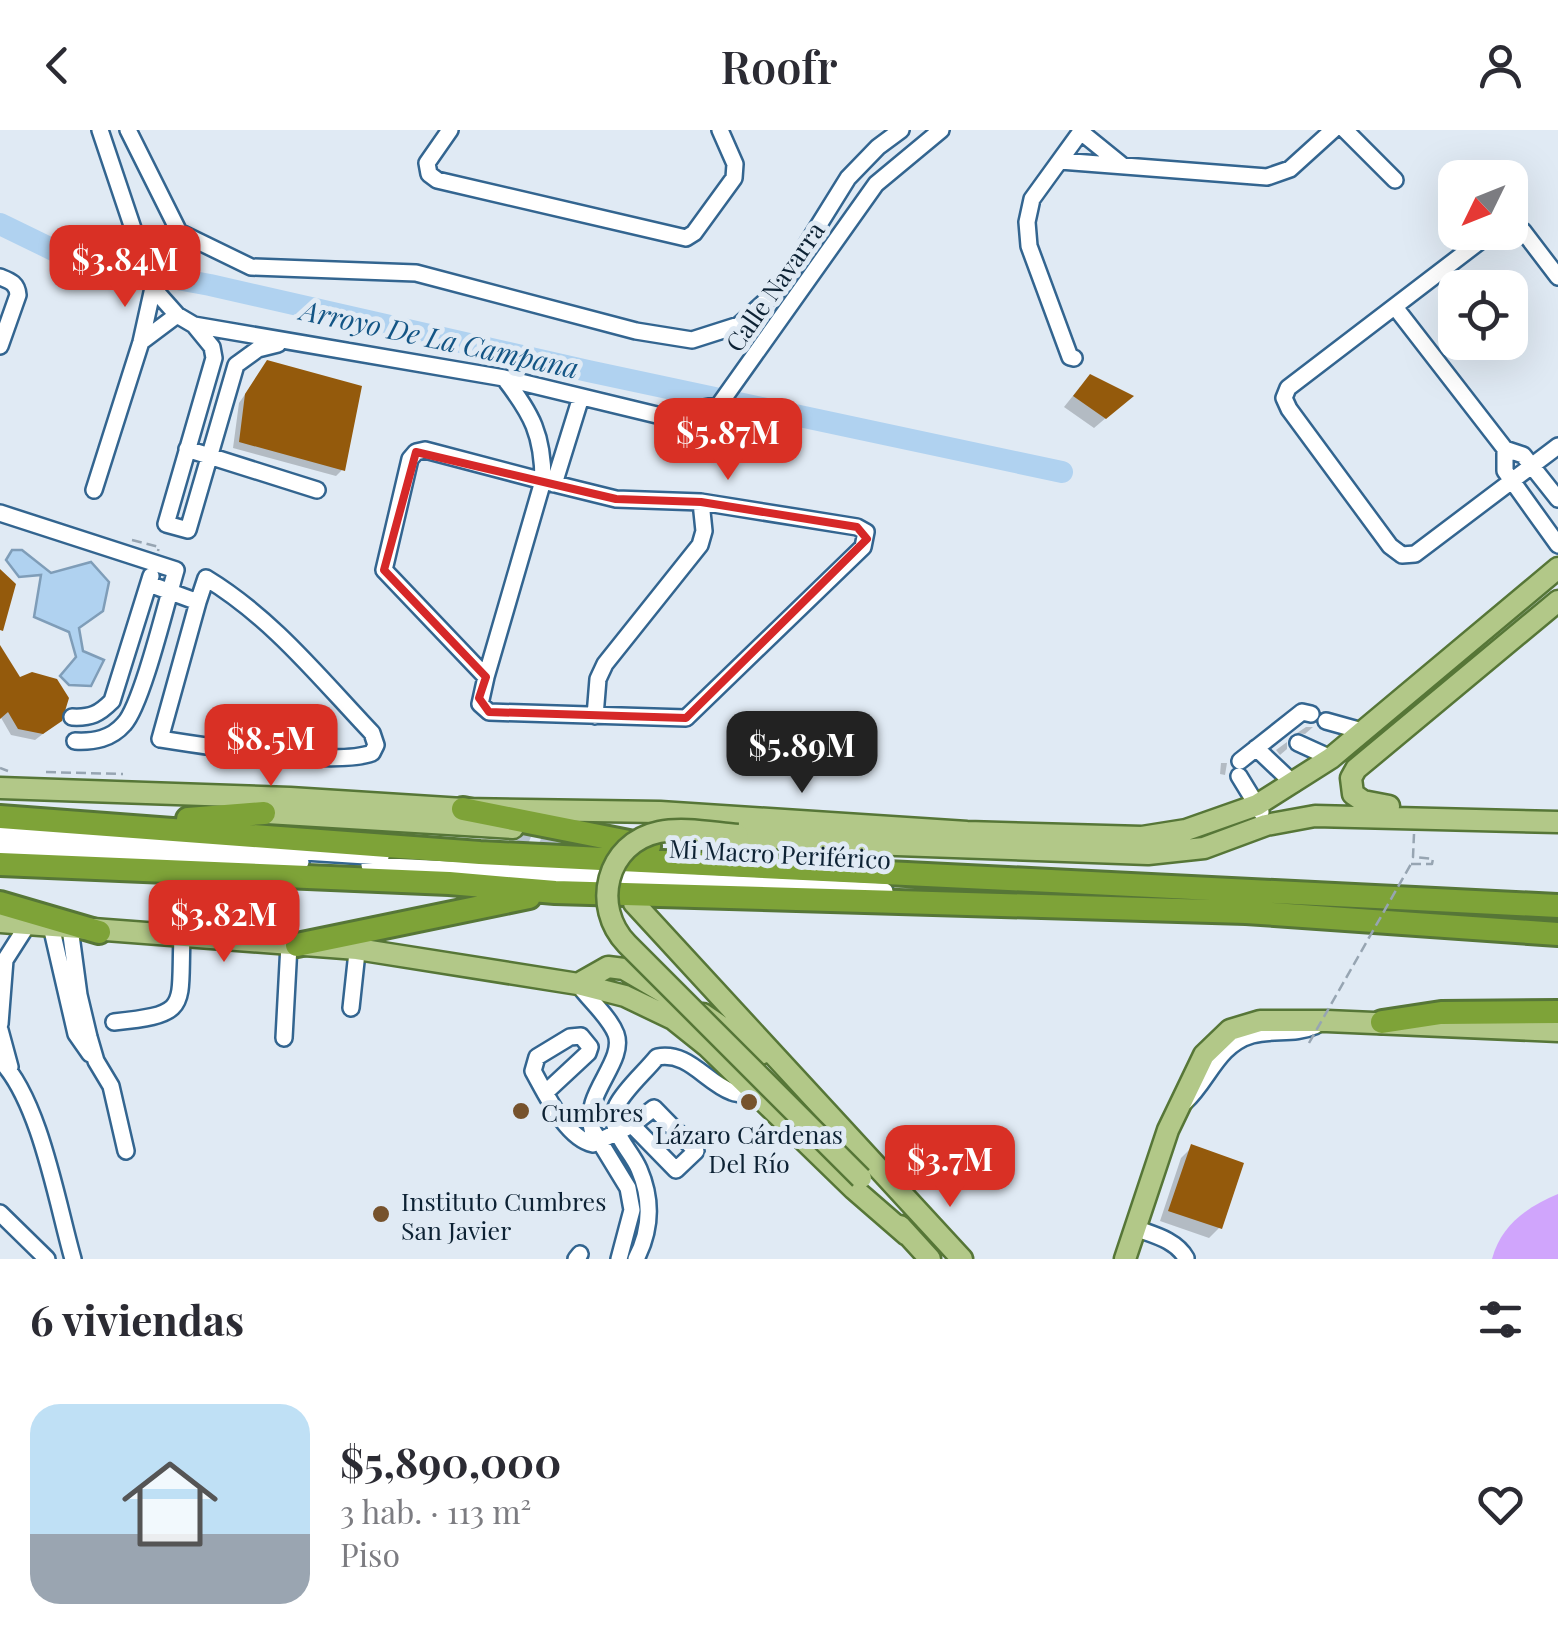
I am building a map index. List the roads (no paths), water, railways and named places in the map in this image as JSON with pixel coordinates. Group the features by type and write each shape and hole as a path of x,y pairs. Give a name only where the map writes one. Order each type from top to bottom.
{"highway":[{"path":"463,810 756,867"},
{"path":"62,820 167,820 264,813"},
{"path":"0,817 480,854 1558,906"},
{"path":"0,864 430,882 555,892 1246,912 1558,934"},
{"path":"293,945 358,940 555,892"},
{"path":"0,903 99,932"},
{"path":"1514,932 1558,947"},
{"path":"1382,1022 1441,1013 1558,1012"}],"main road":[{"path":"14,780 463,810 660,812 966,832 1142,837 1186,830 1258,804 1294,784 1558,568"},
{"path":"1470,819 1363,801 1353,794 1350,778 1364,760 1558,600"},
{"path":"14,780 80,797 513,828"},
{"path":"930,1259 862,1178 620,936 608,913 606,896 620,855 641,838 668,831 840,843 1148,854 1204,848 1266,825 1315,816 1558,822"},
{"path":"634,903 962,1259"},
{"path":"0,922 293,945"},
{"path":"358,940 452,962 578,984 625,996 673,1019 907,1234"},
{"path":"578,984 608,966 624,970 716,1022 795,1079"},
{"path":"1131,1242 1178,1108 1204,1055 1230,1030 1260,1021 1327,1020 1558,1031"}],"street":[{"path":"103,130 120,164 131,157 131,137"},
{"name":"Calle Navarra","path":"103,130 150,278 177,315 194,326 504,378 661,416 723,400 876,184 941,130"},
{"path":"450,130 427,164 429,174 437,180 686,238 694,233 734,178 735,164 720,130"},
{"name":"Calle Navarra","path":"131,137 179,232 251,267 416,272 636,331 692,340 739,325 779,289 848,178 901,130"},
{"path":"1060,161 1276,176 1290,170 1333,130"},
{"path":"1345,130 1395,180"},
{"path":"1074,358 1070,357 1027,233 1032,199 1082,131 1123,166"},
{"path":"1528,236 1558,277"},
{"path":"1469,250 1288,388 1284,398 1289,409 1390,546 1402,555 1415,554 1558,446"},
{"path":"0,276 18,287 0,346"},
{"path":"94,490 141,342 150,278"},
{"path":"1395,307 1504,449 1524,455 1558,500"},
{"path":"141,342 177,315"},
{"path":"739,325 752,320 763,326 762,346"},
{"path":"194,326 212,347 214,358 166,524 188,530 236,365 258,348 286,344"},
{"path":"504,378 538,428 549,482"},
{"path":"486,677 384,570 410,459 416,452 425,450 549,482 616,500 701,502 857,527 866,532 867,539 686,718 489,712 480,704 486,677 549,482 581,397"},
{"path":"1504,449 1502,459 1511,481 1556,536"},
{"path":"187,450 317,490"},
{"path":"595,716 598,680 605,664 700,545 704,531 701,502"},
{"path":"0,512 176,570 132,713 111,736 95,742 75,741"},
{"path":"72,717 88,718 112,701 155,562"},
{"path":"206,578 240,598 304,658 372,733 376,745 372,753 360,758 332,757 160,739 198,602 206,578"},
{"path":"149,584 198,602"},
{"path":"119,684 170,702"},
{"path":"1266,825 1239,768 1256,748 1302,712 1362,731"},
{"path":"1298,743 1330,758"},
{"path":"1256,748 1294,784"},
{"name":"Mi Macro Periférico","path":"0,832 461,862 1558,916"},
{"name":"Mi Macro Periférico","path":"0,847 1558,924"},
{"path":"28,924 5,960 1,978 0,1027 5,1066 30,1106 73,1259"},
{"path":"60,927 76,1034 111,1086 126,1151"},
{"path":"114,1022 157,1018 174,1006 180,996 182,937"},
{"path":"352,1008 358,940"},
{"path":"284,1038 293,945"},
{"path":"578,984 609,1022 618,1047 590,1108 592,1129 628,1188 632,1210 620,1259"},
{"path":"636,1259 644,1245 650,1208 638,1168 616,1132 613,1118 617,1105 657,1057 680,1058 734,1093 758,1094"},
{"path":"546,1093 586,1144 600,1142 632,1125"},
{"path":"562,1117 590,1108"},
{"path":"0,1213 47,1259"},
{"path":"1131,1242 1185,1258"}],"water":[{"path":"12,550 22,550 51,573 91,562 109,582 103,611 79,628 83,651 104,660 91,686 69,685 60,676 76,657 69,632 34,617 41,575 19,577 6,560"}],"waterway":[{"name":"Arroyo De La Campana","path":"0,224 74,260 210,285 1062,472"}],"tunnel":[{"path":"513,828 580,856"}],"place":[{"name":"Lázaro Cárdenas Del Río","path":"749,1102"},
{"name":"Cumbres","path":"521,1111"},
{"name":"Instituto Cumbres San Javier","path":"381,1214"}]}
